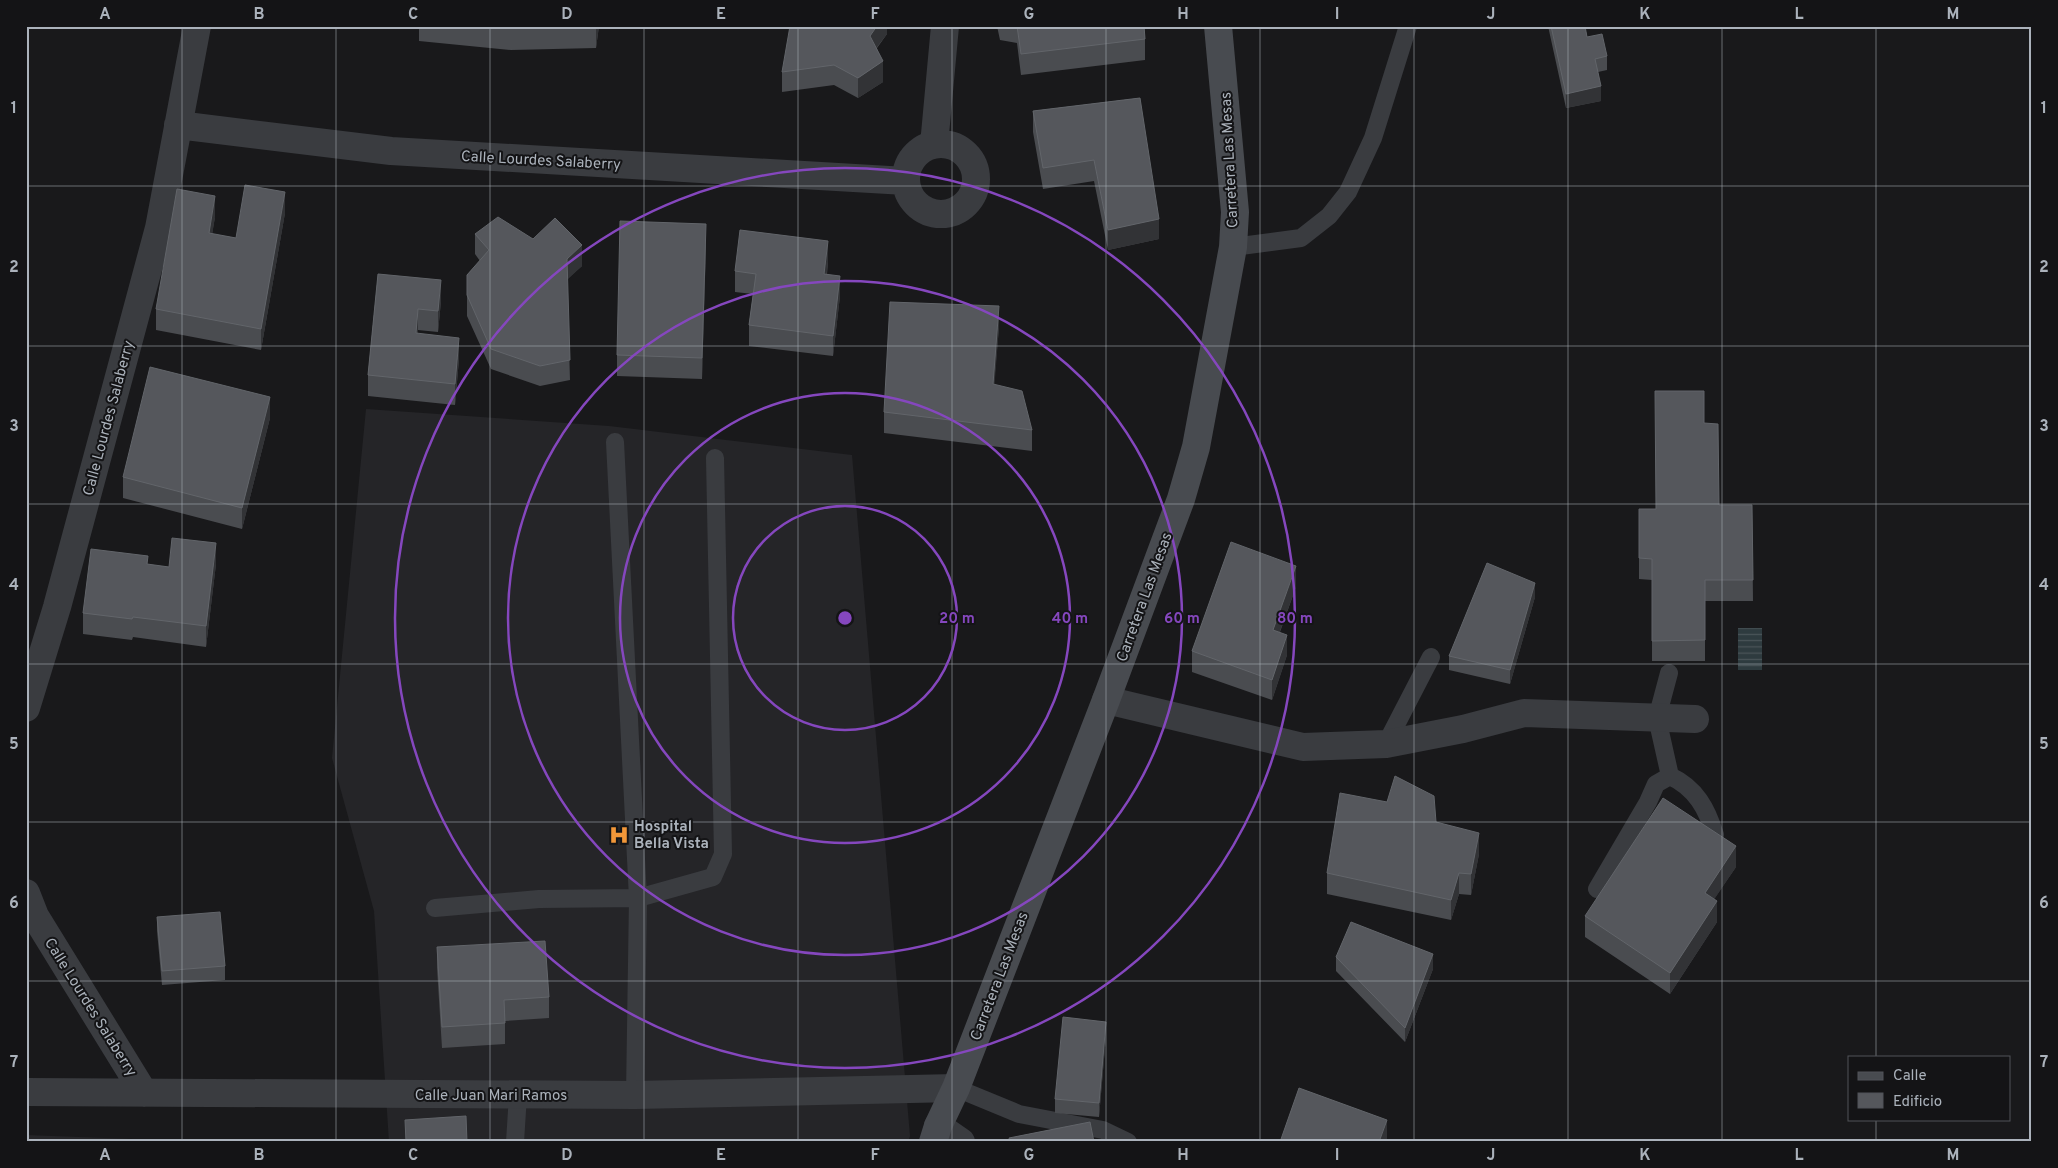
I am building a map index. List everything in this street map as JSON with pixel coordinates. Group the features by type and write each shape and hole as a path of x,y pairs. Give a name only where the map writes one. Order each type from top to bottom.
{"street":[{"name":"Calle Lourdes Salaberry","path":"26,708 57,607 159,228 197,26"},
{"path":"934,145 945,26"},
{"name":"Carretera Las Mesas","path":"936,1134 956,1088 1106,700 1181,499 1196,447 1233,247 1235,212 1218,26"},
{"name":"Calle Lourdes Salaberry","path":"178,125 390,151 906,181"},
{"path":"946,144 957,149 967,157 973,167 975,179 974,190 968,201 959,209 948,214 936,214 924,210 915,203 909,193 906,181 910,162 916,154 934,145 946,144"},
{"path":"1106,700 1303,747 1386,744 1462,729 1524,712 1695,719"},
{"name":"Calle Lourdes Salaberry","path":"26,893 35,916 144,1093"},
{"name":"Calle Juan Mari Ramos","path":"26,1092 635,1095 956,1088"},
{"path":"936,1134 960,1142"}],"lane":[{"path":"1233,247 1301,238 1329,216 1348,192 1373,138 1408,26"},
{"path":"615,442 638,898 635,1095"},
{"path":"435,908 539,899 638,898 713,877 723,854 715,458"},
{"path":"1386,744 1431,657"},
{"path":"1669,673 1657,718 1670,776"},
{"path":"1670,776 1683,782 1695,792 1709,814 1715,835"},
{"path":"1597,889 1648,802 1656,784 1670,776"},
{"path":"956,1088 1019,1114 1103,1130 1128,1142"},
{"path":"515,1142 518,1095"}],"shaded area":[{"name":"Hospital Bella Vista","path":"366,409 609,426 852,455 910,1136 908,1142 389,1142 374,911 332,758"},
{"path":"1738,628 1762,628 1762,670 1738,670"},
{"path":"26,1135 211,1142 26,1142"}],"building":[{"path":"790,26 877,26 870,36 883,61 858,78 834,65 782,72"},
{"path":"1017,26 1144,26 1145,39 1021,54"},
{"path":"1551,26 1585,26 1587,37 1602,34 1607,56 1595,59 1601,86 1566,94"},
{"path":"1140,98 1159,219 1108,230 1094,160 1043,168 1033,111"},
{"path":"245,185 285,192 261,329 156,309 177,189 215,196 209,233 236,238"},
{"path":"498,217 533,239 555,218 582,245 567,259 570,360 540,366 491,349 467,295 467,275 489,250 475,234"},
{"path":"620,221 706,224 702,358 617,355"},
{"path":"740,230 828,241 824,274 840,276 833,336 749,325 756,274 735,271"},
{"path":"378,274 441,280 438,311 418,309 416,333 459,338 455,384 368,375"},
{"path":"890,302 999,306 993,384 1022,391 1032,430 884,412"},
{"path":"150,367 270,397 242,508 123,477"},
{"path":"1655,391 1704,391 1704,423 1718,424 1719,505 1752,505 1753,580 1705,580 1705,640 1652,641 1652,559 1639,558 1639,509 1656,509"},
{"path":"172,538 216,543 206,626 83,613 91,549 148,556 147,564 169,567"},
{"path":"1231,542 1296,566 1273,630 1287,635 1272,680 1192,651"},
{"path":"1487,563 1535,583 1510,670 1449,656"},
{"path":"1395,776 1434,796 1436,822 1479,833 1471,874 1459,873 1451,900 1327,873 1340,793 1387,802"},
{"path":"1663,798 1736,846 1705,893 1717,901 1670,973 1585,916"},
{"path":"220,912 225,966 162,971 157,917"},
{"path":"1351,922 1433,954 1405,1028 1336,957"},
{"path":"545,941 549,997 504,1000 505,1023 442,1027 437,947"},
{"path":"1063,1017 1106,1022 1099,1103 1055,1099"},
{"path":"1299,1088 1387,1120 1379,1142 1280,1142"},
{"path":"466,1116 467,1142 406,1142 405,1120"},
{"path":"1090,1122 1094,1142 1010,1142 1009,1138"}],"place":[{"name":"Hospital Bella Vista","path":"619,835"}]}
